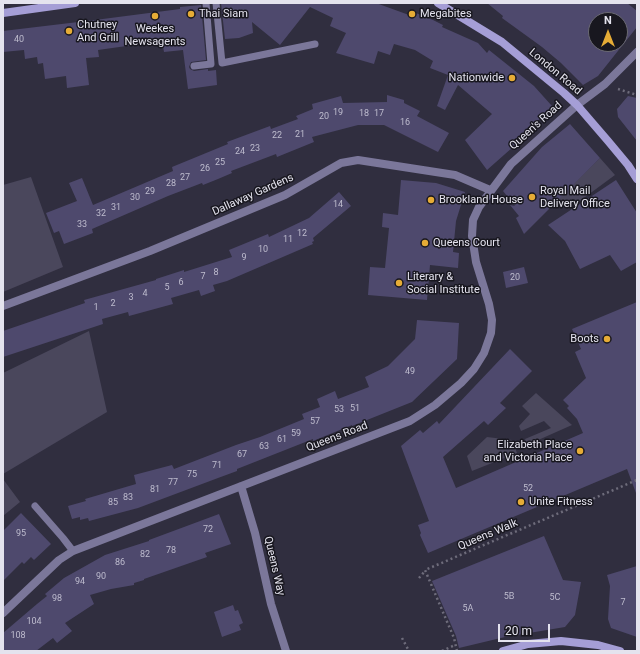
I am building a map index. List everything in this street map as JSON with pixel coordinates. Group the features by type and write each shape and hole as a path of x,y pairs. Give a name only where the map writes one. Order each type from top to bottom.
{"street":[{"path":"3,13 76,3"},
{"name":"London Road","path":"438,3 502,42 564,93 628,165 637,179"},
{"name":"Queen's Road","path":"511,164 576,105 605,84 637,52"},
{"name":"Dallaway Gardens","path":"3,306 150,251 285,195 341,163 358,160 455,175 490,190"},
{"name":"Queens Road","path":"3,613 59,560 73,551 410,421 435,404 461,383 474,369 484,353 491,333 492,320 489,304 476,262 472,236 473,220 490,190 511,164"},
{"name":"Queens Way","path":"241,486 255,533 271,604 286,651"},
{"path":"503,651 528,644 561,641 598,645 620,651"}],"lane":[{"path":"194,66 211,64 206,3"},
{"path":"216,3 222,63 315,44"},
{"path":"35,506 73,551"}],"path":[{"path":"605,84 637,95"},
{"name":"Queens Walk","path":"425,570 637,480"},
{"path":"419,578 425,570"},
{"path":"425,570 454,638 457,651"},
{"path":"402,638 409,651"},
{"path":"442,651 455,645"}],"shaded area":[{"path":"600,158 615,175 577,203 573,199 563,206 557,200"},
{"path":"31,177 63,267 3,292 3,185"},
{"path":"89,331 107,412 3,474 3,373"},
{"path":"536,393 572,425 527,445 525,439 551,428 544,421 521,431 519,426 530,414 522,406"},
{"path":"487,437 512,440 517,453 472,471 467,456"},
{"path":"3,479 20,502 3,516"}],"building":[{"path":"221,3 376,3 409,15 411,11 433,20 443,25 442,27 478,43 487,53 489,50 534,86 552,106 513,147 487,170 465,140 492,114 458,85 445,110 437,106 448,75 430,68 433,61 415,50 394,44 390,55 378,51 374,64 336,53 346,33 330,26 333,18 310,7 280,45 252,22 253,33 239,38 225,39"},
{"path":"487,3 627,3 637,11 637,27 628,38 628,12 588,12 588,52 617,52 598,76 583,85 542,47 502,18 503,16"},
{"path":"201,5 206,60 191,62 189,67 194,71 208,69 208,71 216,70 217,85 188,89 183,50 164,52 162,41 98,50 99,57 86,58 89,85 67,88 66,76 45,79 43,63 38,64 37,57 25,59 24,50 3,52 3,31 180,9 180,7"},
{"path":"387,95 404,100 404,103 420,111 417,116 449,133 438,152 384,125 358,125 312,137 314,142 277,157 276,154 231,171 232,173 203,185 202,183 168,196 92,229 93,233 64,244 59,231 54,233 46,213 77,201 69,183 82,178 93,205 173,171 172,167 228,144 227,142 270,126 271,129 298,119 296,116 313,109 312,104 341,96 343,103 387,102"},
{"path":"628,96 637,98 637,141 618,117 617,109"},
{"name":"Royal Mail Delivery Office","path":"570,124 600,158 524,234 516,218 519,216 510,205 515,206 503,191 542,147"},
{"path":"401,180 436,183 465,192 456,221 453,252 459,253 458,268 430,265 427,300 368,295 370,267 385,268 389,228 382,227 383,213 398,215"},
{"path":"616,180 637,213 637,262 621,271 610,255 580,269 565,241 548,225"},
{"path":"339,192 351,206 313,238 313,244 227,281 213,285 215,291 201,296 199,290 171,298 173,304 129,316 128,312 102,319 103,324 3,357 3,331 85,303 84,300 232,257 229,250 268,234 269,237 309,218"},
{"path":"524,267 528,283 506,288 503,272"},
{"name":"Elizabeth Place and Victoria Place","path":"637,302 637,493 627,469 428,553 420,535 421,533 418,525 429,521 401,446 420,430 423,433 437,421 439,424 510,349 532,371 500,403 506,408 488,425 484,421 443,457 456,488 583,433 577,419 567,408 569,406 563,400 586,378 575,352 581,349 572,329"},
{"path":"417,320 459,323 457,359 412,402 313,441 313,439 237,469 237,471 138,508 89,521 88,518 80,520 80,517 72,519 68,506 86,501 85,499 136,484 134,475 172,465 174,469 260,437 304,419 302,414 320,407 317,399 335,391 338,399 369,387 365,377 388,366 415,339"},
{"path":"21,513 51,544 34,560 31,557 24,564 22,562 3,581 3,531"},
{"path":"219,514 231,544 205,553 207,557 144,579 134,583 134,585 90,595 94,604 65,623 72,631 57,643 53,638 36,651 3,651 3,633 47,596 45,594 64,578 105,555 149,541"},
{"path":"544,536 563,580 581,582 575,615 565,627 505,637 459,648 456,636 432,581"},
{"path":"637,566 637,637 611,628 608,619 610,586 607,575"},
{"path":"233,605 235,611 238,610 243,623 239,625 241,630 222,637 214,612"}],"place":[{"name":"Thai Siam","path":"191,14"},
{"name":"Megabites","path":"412,14"},
{"name":"Weekes Newsagents","path":"155,16"},
{"name":"Chutney And Grill","path":"69,31"},
{"name":"Nationwide","path":"512,78"},
{"name":"Royal Mail Delivery Office","path":"532,197"},
{"name":"Brookland House","path":"431,200"},
{"name":"Queens Court","path":"425,243"},
{"name":"Literary & Social Institute","path":"399,283"},
{"name":"Boots","path":"607,339"},
{"name":"Elizabeth Place and Victoria Place","path":"580,451"},
{"name":"Unite Fitness","path":"521,502"}]}
